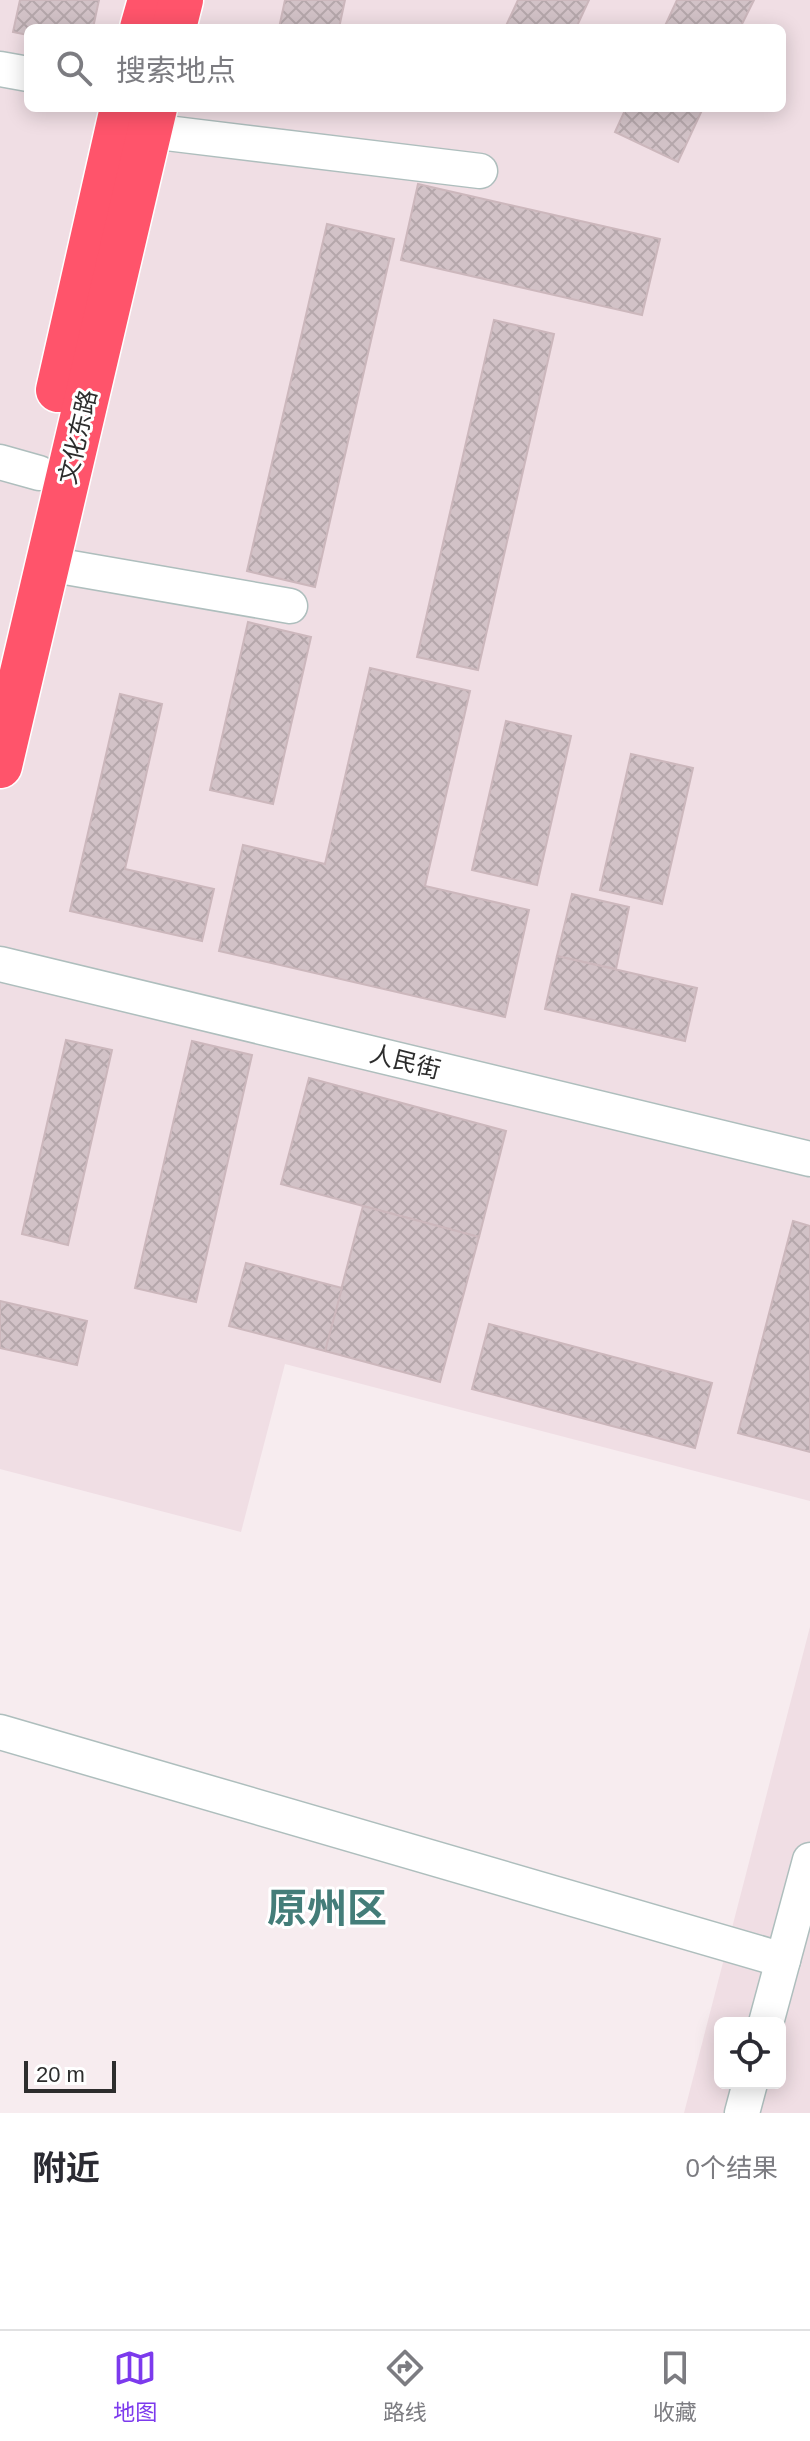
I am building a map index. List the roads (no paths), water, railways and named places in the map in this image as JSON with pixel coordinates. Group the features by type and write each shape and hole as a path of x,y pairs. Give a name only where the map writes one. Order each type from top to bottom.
{"main road":[{"path":"143,24 150,0"},
{"path":"175,24 181,0"},
{"name":"文化东路","path":"0,642 19,468 143,116"},
{"name":"文化东路","path":"0,766 48,564 143,116"}],"street":[{"path":"0,69 24,73"},
{"path":"143,116 480,171"},
{"path":"48,564 290,606"},
{"name":"人民街","path":"0,964 810,1159"},
{"path":"0,1732 783,1960"},
{"path":"768,2017 810,1860"},
{"path":"742,2113 748,2089"}],"district":[{"name":"原州区","path":"327,1908"}]}
